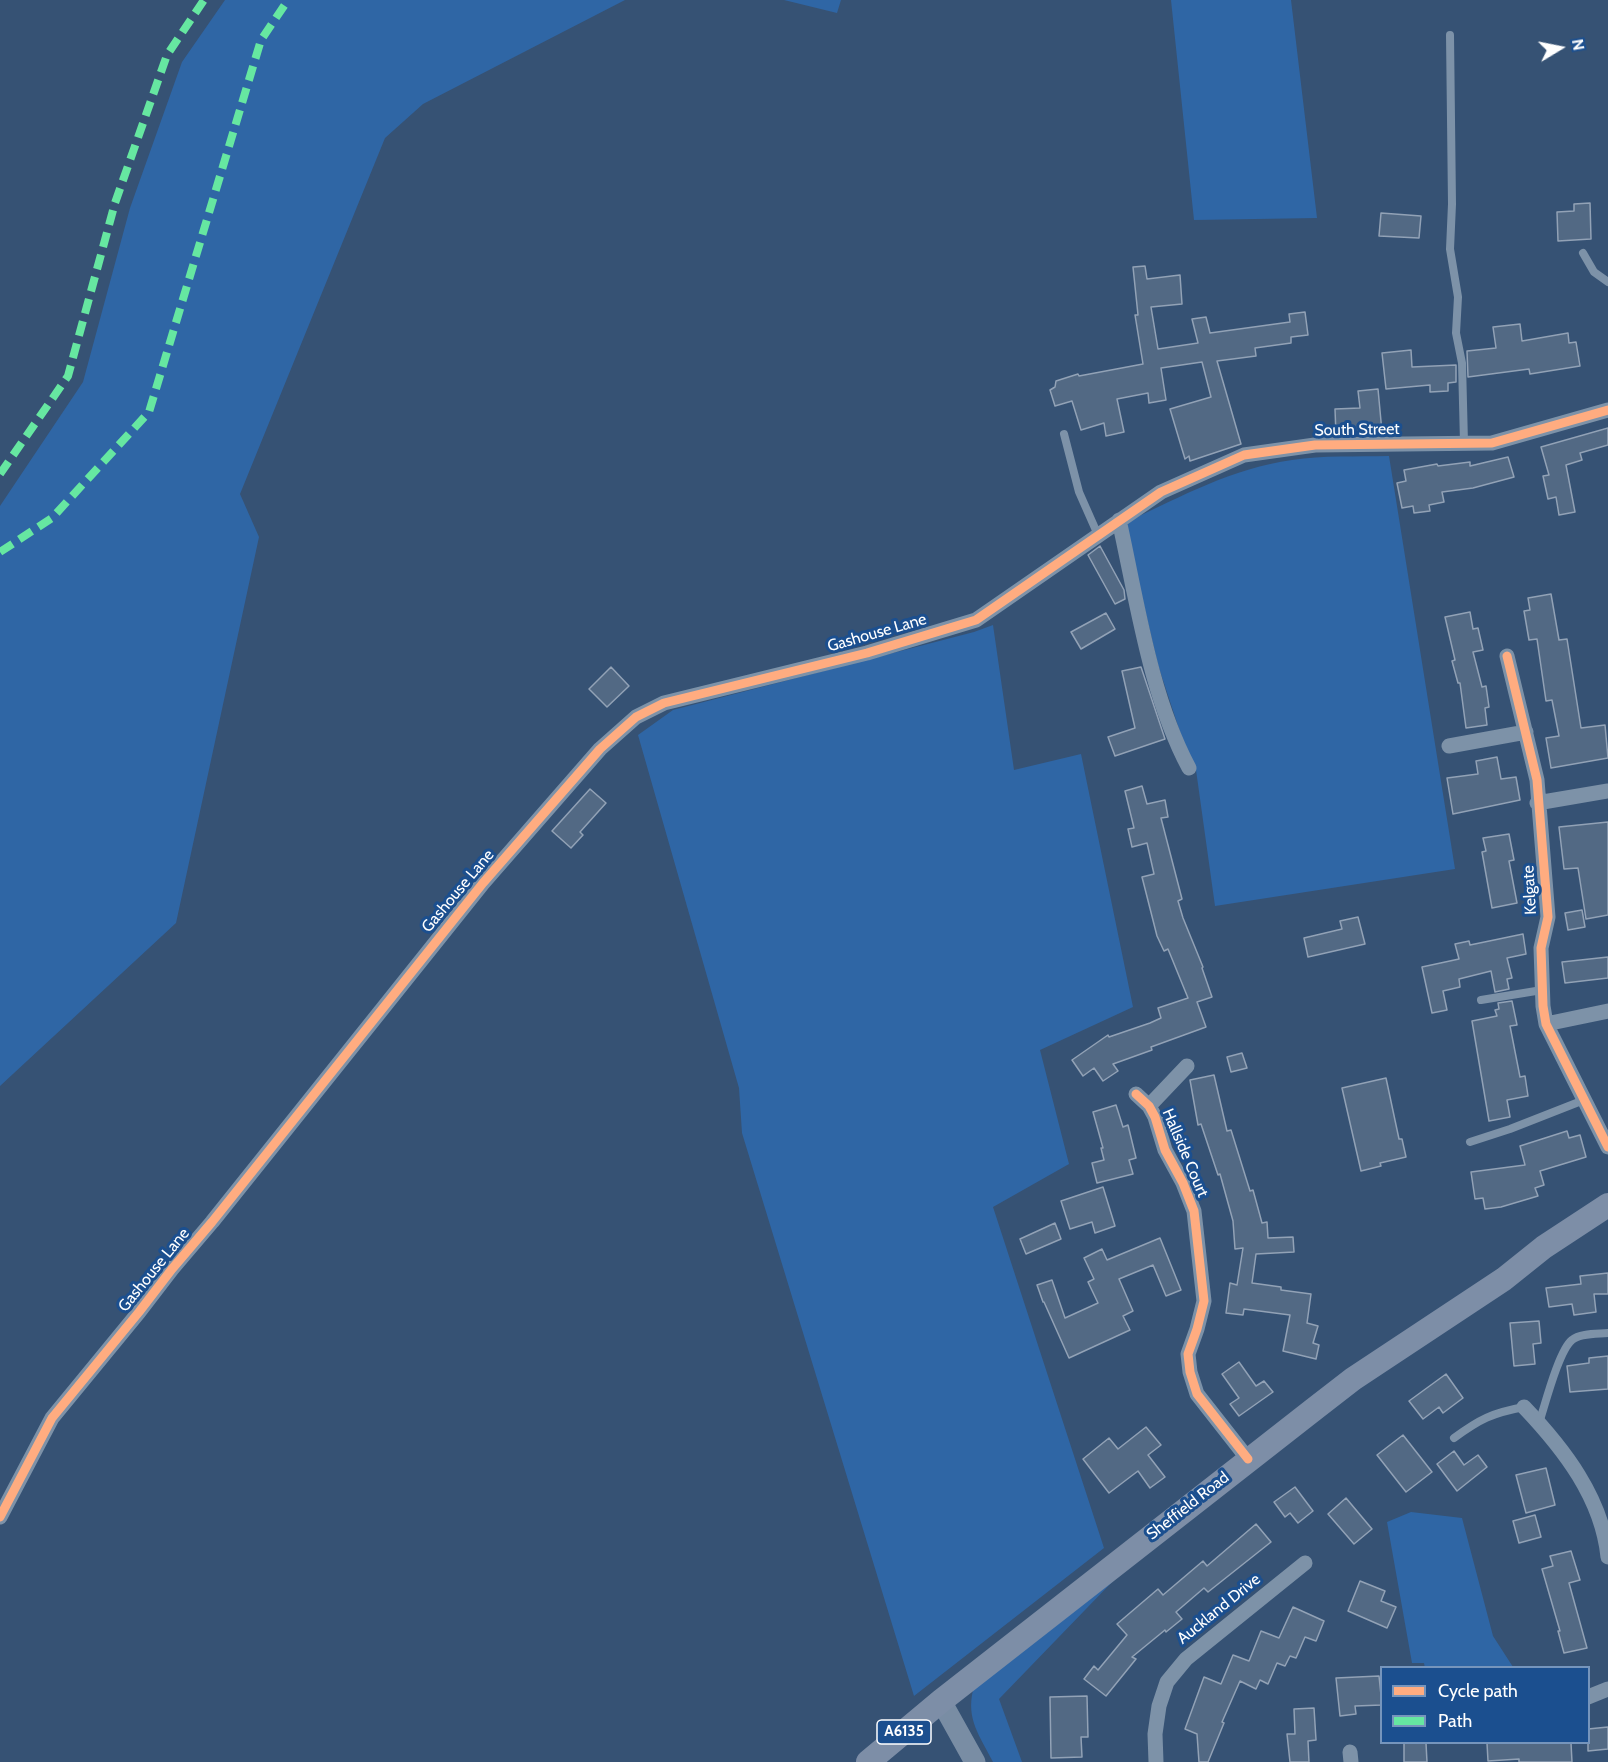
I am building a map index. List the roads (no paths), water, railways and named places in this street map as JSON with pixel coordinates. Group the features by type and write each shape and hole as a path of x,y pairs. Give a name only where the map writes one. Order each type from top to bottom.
{"main road":[{"name":"Sheffield Road","path":"868,1762 941,1701 1353,1379 1504,1279 1544,1247 1608,1205"}],"street":[{"name":"South Street","path":"1119,520 1161,492 1244,456 1315,445 1492,443 1608,410"},
{"name":"Gashouse Lane","path":"0,1517 52,1418 483,883 600,749 636,717 664,703 867,654 976,620 1119,520"},
{"path":"1119,520 1155,678 1176,743 1189,768"},
{"name":"Kelgate","path":"1507,656 1537,780 1537,803 1548,917 1541,948 1546,1024 1608,1147"},
{"path":"1449,746 1526,732"},
{"path":"1537,803 1608,791"},
{"path":"1546,1024 1608,1011"},
{"name":"Hallside Court","path":"1149,1106 1187,1066"},
{"name":"Hallside Court","path":"1136,1094 1149,1106 1155,1117 1165,1150 1183,1182 1194,1211 1204,1301 1188,1353 1190,1372 1197,1394 1248,1459"},
{"path":"1524,1407 1572,1467 1597,1508 1606,1538 1608,1557"},
{"name":"Auckland Drive","path":"1156,1762 1155,1734 1159,1706 1167,1682 1186,1659 1305,1563"},
{"path":"1590,1696 1608,1689"},
{"path":"941,1701 975,1762"}],"lane":[{"path":"1450,34 1452,204 1450,249 1458,297 1456,333 1463,378 1464,443"},
{"path":"1583,253 1594,272 1608,282"},
{"path":"1064,434 1079,492 1098,535"},
{"path":"1481,1000 1542,990"},
{"path":"1470,1142 1584,1100"},
{"path":"1539,1423 1563,1352 1571,1340 1580,1336 1608,1333"},
{"path":"1454,1438 1479,1420 1497,1412 1524,1407"}]}
